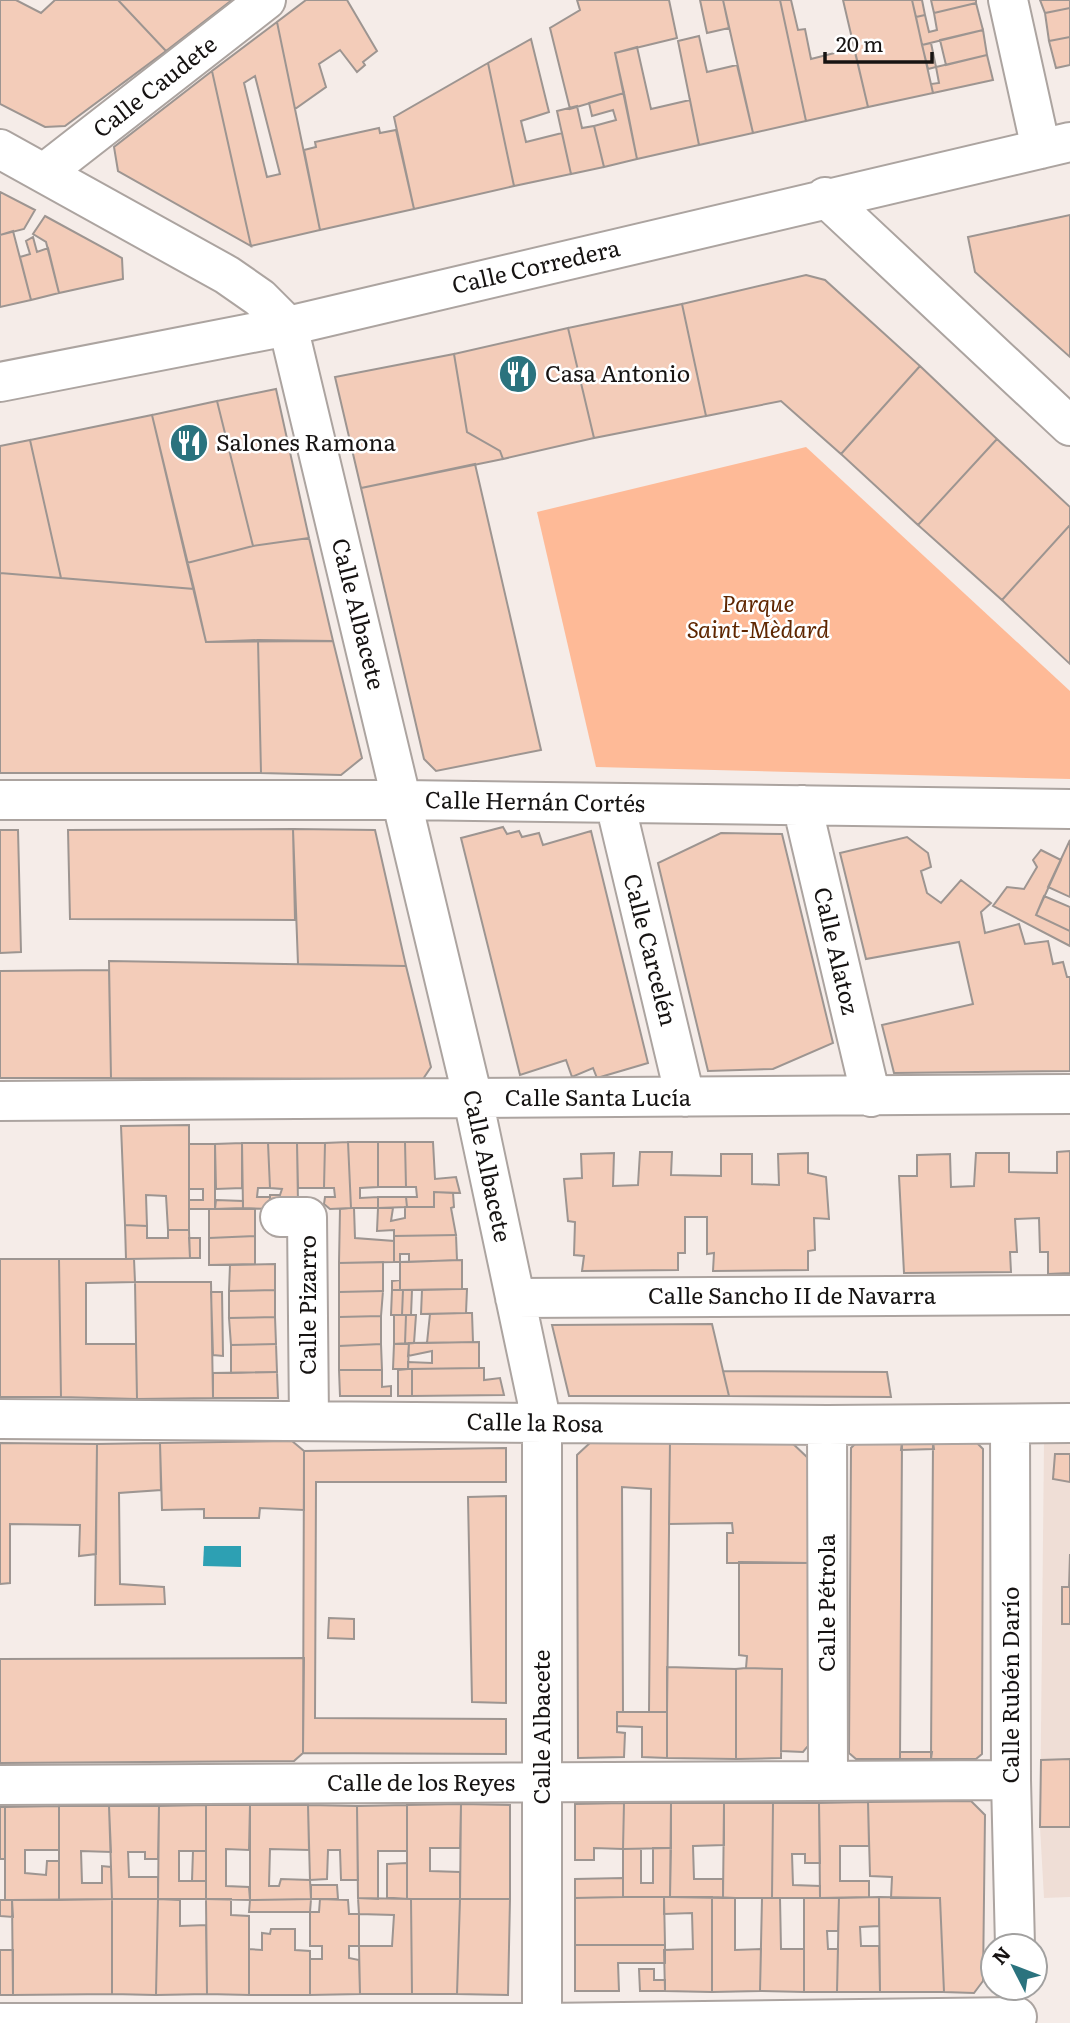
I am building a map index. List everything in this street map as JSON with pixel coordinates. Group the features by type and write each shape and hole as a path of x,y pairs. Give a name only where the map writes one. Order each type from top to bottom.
{"street":[{"name":"Calle Caudete","path":"44,173 266,0"},
{"path":"1008,0 1055,146"},
{"name":"Calle Corredera","path":"0,382 288,326 1055,146"},
{"path":"0,149 227,275 260,298 288,326"},
{"path":"825,198 1070,426"},
{"name":"Calle Albacete","path":"288,326 473,1098 542,1424 542,2023"},
{"name":"Calle Hernán Cortés","path":"0,800 403,800 1070,809"},
{"name":"Calle Carcelén","path":"615,803 685,1097"},
{"name":"Calle Alatoz","path":"802,806 871,1097"},
{"name":"Calle Santa Lucía","path":"0,1101 1070,1094"},
{"name":"Calle Pizarro","path":"280,1217 307,1217 309,1419"},
{"name":"Calle Sancho II de Navarra","path":"515,1297 1070,1295"},
{"name":"Calle la Rosa","path":"0,1419 309,1419 542,1424 1070,1423"},
{"name":"Calle Rubén Darío","path":"1010,1424 1011,1780 1015,1932"},
{"name":"Calle Pétrola","path":"827,1425 828,1781"},
{"name":"Calle de los Reyes","path":"0,1785 1011,1780"},
{"path":"0,2023 542,2023 1016,2009"}],"shaded area":[{"path":"1044,1443 1070,1443 1070,1897 1044,1898 1040,1827"}],"green space":[{"name":"Parque Saint-Mèdard","path":"806,447 1070,691 1070,779 596,767 537,512"}],"water":[{"path":"204,1546 241,1546 241,1567 203,1566"}],"building":[{"path":"0,0 16,0 41,13 55,0 118,0 166,51 65,126 45,127 0,104"},
{"path":"118,0 232,0 166,51"},
{"path":"306,0 347,0 377,51 363,62 365,65 357,72 340,50 319,64 326,87 295,109 277,22"},
{"path":"577,0 669,0 677,38 615,53 624,93 570,109 550,28 580,10"},
{"path":"700,0 723,0 729,28 707,33"},
{"path":"723,0 780,0 806,121 753,133"},
{"path":"780,0 791,0 798,30 805,29 811,59 854,48 868,107 806,121"},
{"path":"843,0 912,0 933,93 868,107"},
{"path":"912,0 922,0 925,15 916,17"},
{"path":"931,0 976,0 976,3 934,13"},
{"path":"1040,0 1070,0 1070,8 1045,13"},
{"path":"976,3 983,30 922,45 916,17 925,15 929,32 937,30 934,13"},
{"path":"1070,8 1070,37 1049,41 1045,13"},
{"path":"277,22 320,230 251,246 212,71","holes":["255,76 280,174 267,177 244,83"]},
{"path":"983,30 987,55 946,65 940,40"},
{"path":"699,36 707,72 737,65 753,133 699,145 678,41"},
{"path":"1070,37 1070,65 1056,68 1049,41"},
{"path":"531,39 549,112 521,121 526,142 562,133 571,174 514,186 488,63"},
{"path":"931,43 936,67 928,69 922,45"},
{"path":"637,47 651,109 690,100 699,145 637,159 615,53"},
{"path":"987,55 993,80 933,93 931,84 939,83 936,67"},
{"path":"488,63 514,186 414,209 394,117"},
{"path":"212,71 251,246 118,171 114,147"},
{"path":"624,93 637,159 604,167 594,126 616,120 613,110 592,116 589,103"},
{"path":"577,106 582,128 594,126 604,167 571,174 557,111"},
{"path":"379,128 380,133 396,130 414,209 320,230 304,150 316,147 315,142"},
{"path":"0,192 35,210 24,229 0,235"},
{"path":"1070,215 1070,357 975,272 968,237"},
{"path":"45,216 122,258 123,279 59,293 46,242 33,234"},
{"path":"13,231 31,300 0,307 0,235"},
{"path":"33,237 37,252 48,248 59,293 31,300 20,257 30,254 26,241"},
{"path":"806,275 825,280 920,366 841,454 781,401 706,416 682,304"},
{"path":"682,304 706,416 594,438 568,328"},
{"path":"568,328 594,438 503,459 500,451 467,432 454,354"},
{"path":"454,354 467,432 500,451 503,459 361,488 335,377"},
{"path":"920,366 997,439 918,525 841,454"},
{"path":"276,389 309,538 253,546 217,401"},
{"path":"217,401 253,546 187,563 152,415"},
{"path":"152,415 194,589 61,578 30,440"},
{"path":"997,439 1070,507 1070,525 1002,600 918,525"},
{"path":"30,440 61,578 0,573 0,446"},
{"path":"475,464 541,750 436,771 424,759 361,488"},
{"path":"1070,525 1070,664 1002,600"},
{"path":"309,538 333,641 206,642 187,563 253,546"},
{"path":"0,573 194,589 206,642 258,640 261,773 0,773"},
{"path":"258,640 333,641 362,758 341,775 261,773"},
{"path":"503,827 507,834 519,831 522,837 539,833 543,845 591,831 648,1063 597,1078 593,1068 572,1077 566,1060 520,1075 461,838"},
{"path":"293,829 295,920 70,919 68,830"},
{"path":"293,829 375,830 406,966 298,964"},
{"path":"0,830 18,830 21,952 0,953"},
{"path":"721,833 782,834 833,1043 773,1069 708,1071 658,863"},
{"path":"907,837 928,853 931,867 921,871 927,893 941,903 961,880 991,903 981,912 985,933 1019,924 1025,944 1048,941 1053,964 1063,962 1067,977 1070,977 1070,1071 894,1073 882,1025 973,1004 959,942 866,959 840,853"},
{"path":"1070,840 1070,897 1048,887"},
{"path":"1041,850 1061,860 1036,915 1070,931 1070,946 993,906 1007,887 1024,889 1037,867 1033,860"},
{"path":"1044,896 1070,907 1070,931 1036,915"},
{"path":"109,961 406,966 431,1067 423,1079 111,1078"},
{"path":"109,970 111,1078 0,1078 0,971"},
{"path":"189,1125 189,1230 168,1230 166,1196 146,1195 147,1226 125,1225 121,1126"},
{"path":"348,1142 351,1208 330,1209 324,1204 325,1197 335,1197 334,1188 324,1188 325,1143"},
{"path":"348,1142 378,1142 378,1187 360,1188 360,1198 378,1197 378,1208 351,1208"},
{"path":"378,1142 405,1142 406,1187 378,1187"},
{"path":"405,1142 433,1142 435,1179 456,1177 460,1193 434,1192 434,1207 407,1207 406,1197 417,1197 416,1187 406,1187"},
{"path":"242,1143 242,1188 216,1189 215,1144"},
{"path":"242,1143 268,1143 270,1188 258,1188 257,1197 270,1197 270,1209 243,1208"},
{"path":"268,1143 297,1143 298,1204 270,1204 270,1195 280,1195 282,1189 270,1188"},
{"path":"297,1143 325,1143 324,1188 298,1188"},
{"path":"189,1144 215,1144 215,1209 189,1209 189,1200 203,1200 203,1189 189,1189"},
{"path":"1070,1151 1070,1273 1048,1274 1048,1252 1040,1252 1039,1218 1015,1219 1017,1252 1010,1252 1011,1272 904,1273 899,1176 917,1176 917,1155 950,1154 951,1187 974,1186 976,1153 1009,1153 1009,1172 1057,1173 1057,1152"},
{"path":"640,1152 672,1152 671,1175 721,1176 721,1154 752,1154 752,1184 779,1185 778,1154 808,1153 808,1173 826,1177 829,1219 814,1218 815,1250 808,1251 808,1270 713,1271 714,1253 707,1254 707,1217 685,1217 685,1253 678,1253 678,1270 582,1271 584,1256 574,1255 575,1222 568,1221 564,1179 582,1178 581,1154 614,1153 613,1186 638,1185"},
{"path":"434,1192 453,1193 454,1207 451,1208 456,1235 394,1236 394,1230 377,1231 378,1208 393,1208 391,1221 405,1218 405,1207 434,1207"},
{"path":"378,1197 406,1197 407,1207 378,1208"},
{"path":"216,1200 243,1201 243,1208 215,1209"},
{"path":"354,1208 355,1238 394,1241 394,1262 339,1263 340,1209"},
{"path":"209,1209 255,1209 255,1236 209,1238"},
{"path":"125,1225 147,1226 147,1238 168,1238 168,1230 189,1230 190,1258 126,1259"},
{"path":"456,1235 457,1260 409,1262 409,1254 400,1254 400,1262 394,1262 394,1236"},
{"path":"255,1236 255,1264 209,1265 209,1238"},
{"path":"189,1238 200,1238 200,1258 190,1258"},
{"path":"0,1259 59,1259 61,1397 0,1397"},
{"path":"59,1259 134,1259 135,1282 86,1283 86,1344 136,1344 137,1399 61,1397"},
{"path":"462,1260 462,1289 400,1290 400,1262"},
{"path":"383,1262 383,1291 339,1292 339,1263"},
{"path":"275,1264 275,1290 229,1291 230,1265"},
{"path":"400,1280 400,1290 392,1290 392,1281"},
{"path":"135,1282 211,1282 213,1398 137,1399"},
{"path":"467,1289 466,1313 421,1314 422,1290"},
{"path":"275,1290 275,1317 229,1318 229,1291"},
{"path":"392,1290 403,1290 402,1315 391,1315"},
{"path":"403,1290 412,1290 411,1315 402,1315"},
{"path":"383,1291 381,1316 339,1317 339,1292"},
{"path":"211,1292 222,1292 223,1356 213,1355"},
{"path":"472,1313 473,1342 427,1343 430,1314"},
{"path":"394,1315 406,1315 405,1344 394,1344"},
{"path":"406,1315 416,1315 414,1343 405,1344"},
{"path":"381,1316 381,1344 339,1346 339,1317"},
{"path":"275,1317 276,1344 231,1345 229,1318"},
{"path":"712,1324 729,1396 569,1396 552,1325"},
{"path":"479,1342 479,1368 408,1369 408,1362 432,1363 432,1351 408,1356 409,1343"},
{"path":"409,1343 408,1369 393,1369 394,1344"},
{"path":"276,1344 277,1372 231,1373 231,1345"},
{"path":"381,1344 382,1370 339,1370 339,1346"},
{"path":"484,1368 484,1380 500,1378 504,1395 412,1396 412,1369"},
{"path":"412,1369 412,1396 398,1396 398,1370"},
{"path":"339,1370 382,1370 382,1387 391,1386 391,1396 340,1396"},
{"path":"723,1371 887,1372 891,1397 729,1396"},
{"path":"277,1372 278,1398 213,1398 213,1373"},
{"path":"292,1441 304,1451 304,1510 260,1508 259,1518 204,1518 204,1509 162,1510 160,1443"},
{"path":"592,1441 670,1441 667,1712 649,1712 651,1489 622,1487 623,1712 617,1712 617,1732 625,1733 624,1757 578,1758 577,1455"},
{"path":"670,1441 790,1441 809,1459 808,1563 727,1563 727,1533 733,1533 732,1523 669,1524"},
{"path":"857,1442 902,1442 900,1759 856,1759 849,1753 851,1448"},
{"path":"902,1442 933,1442 934,1449 901,1450"},
{"path":"933,1442 977,1443 983,1449 982,1754 976,1759 931,1759"},
{"path":"0,1443 97,1444 96,1554 79,1556 80,1525 10,1524 10,1583 0,1584"},
{"path":"160,1443 161,1490 119,1493 120,1584 164,1587 165,1604 95,1605 97,1444"},
{"path":"506,1448 506,1482 316,1482 315,1718 506,1719 506,1754 303,1753 304,1451"},
{"path":"1055,1454 1070,1454 1070,1482 1053,1479"},
{"path":"506,1496 506,1703 472,1702 468,1497"},
{"path":"1070,1554 1070,1624 1062,1624 1062,1587 1069,1587"},
{"path":"739,1562 808,1563 808,1746 803,1752 781,1751 782,1669 746,1668 747,1656 739,1655"},
{"path":"329,1618 354,1619 354,1639 328,1638"},
{"path":"304,1658 303,1753 294,1761 0,1763 0,1659"},
{"path":"667,1667 736,1669 736,1759 667,1758"},
{"path":"736,1669 782,1669 781,1758 736,1759"},
{"path":"617,1712 667,1712 667,1758 642,1757 642,1727 617,1726"},
{"path":"900,1752 932,1752 931,1759 900,1759"},
{"path":"1070,1759 1070,1827 1040,1827 1041,1760"},
{"path":"971,1801 985,1815 984,1932 979,1932 979,1986 974,1993 944,1992 940,1898 891,1898 892,1877 870,1876 868,1802"},
{"path":"868,1802 869,1846 840,1846 840,1881 869,1881 869,1897 820,1898 819,1803"},
{"path":"624,1803 671,1803 671,1848 623,1849"},
{"path":"624,1803 623,1849 594,1848 594,1860 575,1860 575,1804"},
{"path":"671,1803 724,1803 724,1845 693,1846 694,1879 723,1879 723,1898 670,1897"},
{"path":"724,1803 773,1803 772,1898 723,1898"},
{"path":"773,1803 819,1803 820,1863 805,1863 805,1854 792,1854 793,1885 820,1886 820,1898 772,1898"},
{"path":"461,1804 510,1805 510,1899 460,1899"},
{"path":"461,1804 460,1848 430,1848 430,1871 460,1872 460,1899 407,1899 407,1805"},
{"path":"206,1805 206,1851 179,1851 179,1881 206,1881 206,1899 158,1899 159,1806"},
{"path":"206,1805 250,1805 249,1850 226,1849 226,1886 249,1887 250,1900 206,1899"},
{"path":"250,1805 308,1805 309,1850 270,1849 269,1886 279,1886 281,1879 310,1880 311,1899 250,1900"},
{"path":"308,1805 357,1806 358,1880 341,1880 340,1850 328,1850 327,1879 310,1880"},
{"path":"407,1805 407,1851 378,1851 378,1899 358,1898 357,1806"},
{"path":"59,1806 109,1806 111,1852 81,1851 82,1883 102,1883 102,1866 111,1867 112,1899 59,1900"},
{"path":"59,1806 59,1850 25,1850 25,1873 46,1875 47,1861 59,1861 59,1900 5,1900 5,1807"},
{"path":"109,1806 159,1806 158,1859 145,1859 145,1852 128,1852 129,1877 158,1877 158,1899 112,1899"},
{"path":"0,1807 5,1807 5,1859 0,1859"},
{"path":"653,1848 671,1848 670,1897 623,1897 623,1849 641,1849 641,1883 653,1883"},
{"path":"193,1851 206,1851 206,1881 192,1881"},
{"path":"407,1863 407,1899 387,1898 387,1864"},
{"path":"623,1878 623,1897 575,1898 575,1879"},
{"path":"311,1885 337,1885 338,1899 311,1899"},
{"path":"664,1897 665,1945 575,1945 575,1898"},
{"path":"664,1897 712,1897 712,1992 665,1991 664,1950 693,1949 692,1913 664,1914"},
{"path":"712,1897 735,1898 735,1950 761,1949 760,1991 712,1992"},
{"path":"879,1897 940,1898 944,1992 880,1992"},
{"path":"879,1897 879,1926 860,1927 861,1946 879,1946 880,1992 837,1992 839,1898"},
{"path":"358,1898 411,1899 412,1994 360,1994 359,1946 392,1946 394,1915 359,1914"},
{"path":"762,1898 780,1898 781,1949 804,1949 804,1992 760,1991"},
{"path":"804,1898 839,1898 838,1931 827,1931 828,1949 838,1949 837,1992 804,1992"},
{"path":"112,1899 158,1899 156,1995 112,1994"},
{"path":"112,1899 112,1994 13,1995 12,1900"},
{"path":"158,1899 180,1900 180,1926 206,1925 207,1994 156,1995"},
{"path":"206,1899 231,1899 231,1915 249,1916 249,1995 207,1994"},
{"path":"311,1899 310,1912 249,1912 250,1900"},
{"path":"320,1899 348,1900 349,1914 359,1914 359,1946 349,1946 349,1958 359,1960 360,1994 310,1995 310,1959 322,1959 322,1946 310,1946 310,1912 319,1912"},
{"path":"411,1899 460,1899 457,1994 412,1994"},
{"path":"460,1899 510,1899 508,1995 457,1994"},
{"path":"0,1900 12,1900 13,1917 0,1916"},
{"path":"271,1929 295,1929 295,1950 310,1951 310,1995 249,1995 249,1949 262,1950 262,1933 270,1934"},
{"path":"575,1945 665,1945 665,1963 618,1963 619,1991 575,1991"},
{"path":"0,1950 13,1950 13,1995 0,1995"},
{"path":"639,1969 654,1969 654,1980 665,1980 665,1991 640,1991"}],"place":[{"name":"Casa Antonio","path":"518,374"},
{"name":"Salones Ramona","path":"189,443"}]}
